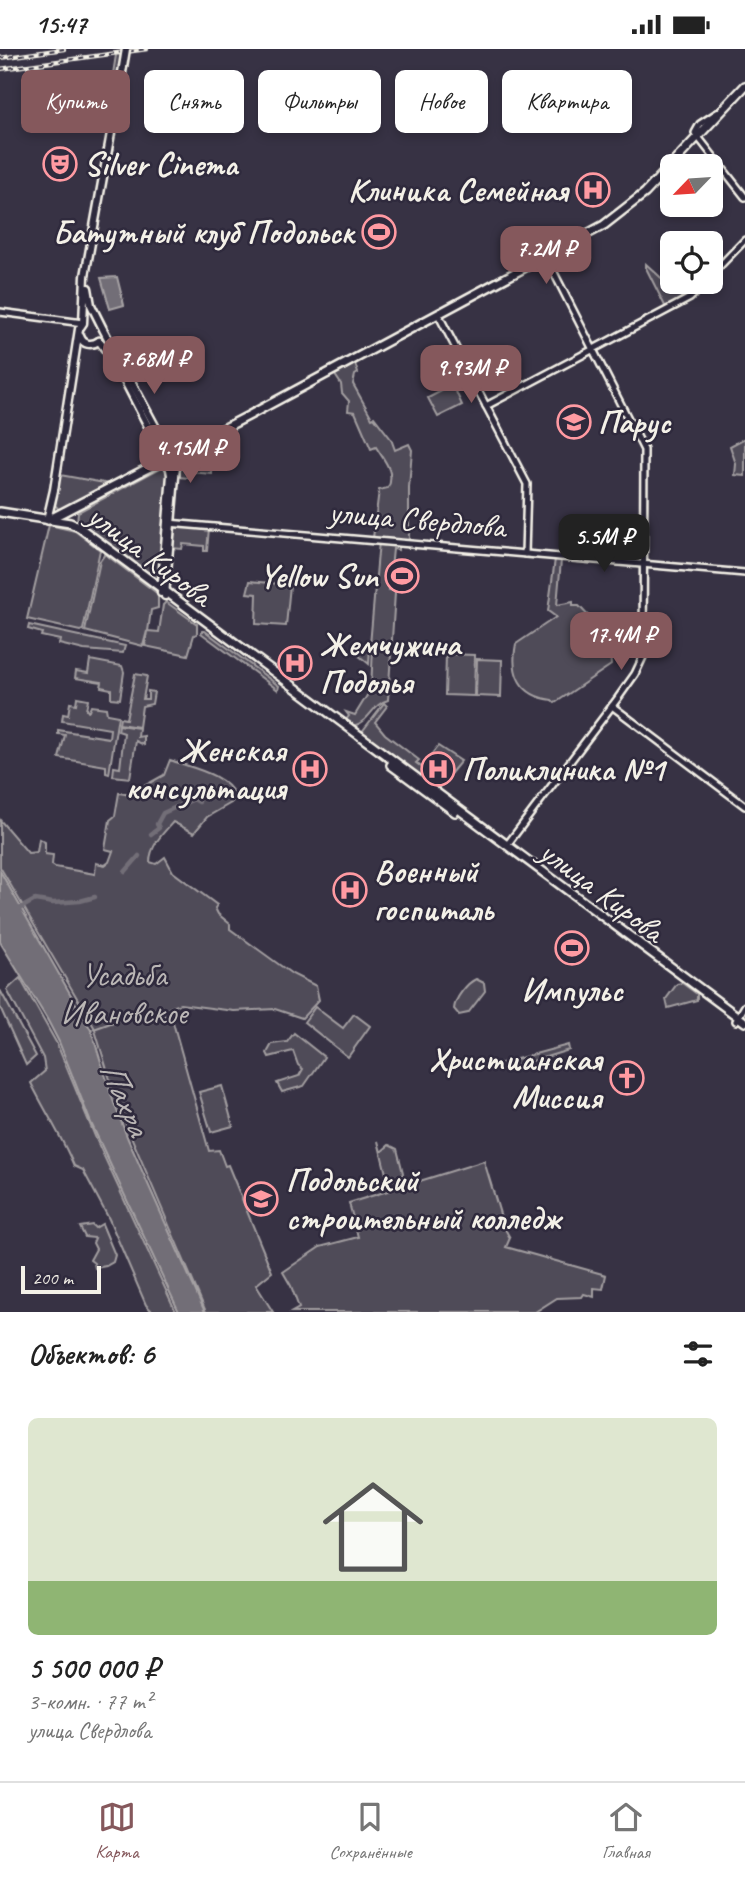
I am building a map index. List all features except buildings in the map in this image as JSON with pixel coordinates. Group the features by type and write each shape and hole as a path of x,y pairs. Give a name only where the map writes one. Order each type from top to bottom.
{"main road":[{"path":"47,520 52,505 81,329 84,288 126,49"},
{"path":"699,137 745,86"},
{"path":"47,520 169,458 607,223 636,201 745,91"},
{"path":"88,269 89,298 169,458 170,523"},
{"path":"93,320 102,327 103,336 95,344 85,343 81,329 93,320"},
{"path":"99,341 116,364 169,458 176,465 164,592"},
{"path":"79,527 74,513 80,504"},
{"path":"52,505 63,523"},
{"path":"0,512 63,523"},
{"name":"улица Кирова","path":"63,523 79,527 286,685 741,1018"},
{"name":"улица Кирова","path":"63,523 164,592"},
{"name":"улица Кирова","path":"286,685 741,1018 745,1028"}],"street":[{"path":"707,146 708,129"},
{"path":"699,137 745,197"},
{"path":"691,145 698,143 707,146"},
{"path":"723,263 745,240"},
{"path":"507,845 612,706 635,674 643,657 644,450 546,257"},
{"path":"486,406 694,294"},
{"path":"0,312 66,320 81,329"},
{"path":"438,314 527,484 525,554"},
{"name":"улица Свердлова","path":"170,523 745,573"},
{"path":"612,706 745,806"},
{"path":"741,1018 745,1006"}],"green space":[{"path":"116,55 121,56 119,70 114,70"},
{"path":"646,264 660,277 660,294 679,294 681,300 665,306"},
{"path":"355,364 358,373 353,384 372,418 374,417 391,439 395,450 409,444 412,450 409,541 373,538 379,490 388,488 390,477 388,466 376,447 371,449 355,412 348,411 349,401 342,393 341,384 335,375"},
{"path":"453,385 462,405 438,417 428,398"},
{"path":"745,438 745,476 735,475 736,464 730,446"},
{"path":"214,440 212,474 189,472 188,478 180,477 179,458"},
{"path":"164,466 169,469 161,578 156,581 77,522 78,512"},
{"path":"60,475 110,484 60,511 55,505"},
{"path":"49,525 75,531 100,550 83,630 80,631 27,619"},
{"path":"176,525 209,528 207,551 204,551 204,546 183,544 182,549 172,548"},
{"path":"379,541 398,544 398,550 393,549 389,590 395,593 388,700 353,726 345,721 349,716 346,712 355,715 371,689 373,648 370,646 369,664 358,655 370,645"},
{"path":"105,554 158,594 158,608 151,610 148,631 159,632 163,605 166,602 197,624 197,634 194,635 188,655 145,646 147,631 143,646 85,631 100,561"},
{"path":"555,559 561,560 557,605 573,602 573,606 579,606 603,629 608,641 611,665 555,703 532,694 520,682 516,674 515,655 516,644 556,617 548,611"},
{"path":"250,581 290,585 286,626 256,624 257,594 247,593"},
{"path":"29,625 125,646 123,653 84,650 41,636 42,633 28,629"},
{"path":"202,631 279,686 278,690 201,633"},
{"path":"446,654 475,655 474,696 445,695"},
{"path":"477,659 502,660 501,697 476,696"},
{"path":"90,660 122,666 124,672 120,699 111,698 111,689 101,687 102,682 75,678 76,671 88,673"},
{"path":"135,674 147,676 143,699 148,699 148,691 154,692 152,704 142,706 139,727 119,724 120,718 126,719"},
{"path":"77,697 88,699 86,710 89,711 91,706 106,708 107,714 118,716 109,774 106,773 106,766 59,758 65,735 58,734 58,730 109,738 110,729 62,721 63,714 68,715 70,703 76,704"},
{"path":"384,703 387,706 375,722 385,734 419,760 416,763 443,783 437,790 361,733"},
{"path":"119,725 139,728 138,737 144,736 144,745 136,741 130,778 113,776 114,767 120,768 124,733 118,731"},
{"path":"438,746 461,761 451,773 430,756"},
{"name":"Усадьба Ивановское","path":"170,760 217,777 236,797 231,803 207,817 194,833 173,822 155,845 150,862 156,864 165,857 173,872 217,905 215,908 218,914 230,924 230,929 292,974 316,986 319,1000 302,1018 275,1009 234,1011 180,1004 169,1008 209,1151 219,1150 225,1166 228,1165 272,1272 256,1285 273,1312 206,1312 118,1106 94,1027 0,867 0,820 28,853 37,852 39,839 45,842 45,854 53,855 52,865 55,867 95,874 96,863 105,865 113,851 105,849 110,820 115,816 119,793 136,796 144,786 164,775"},
{"path":"20,978 57,1044 97,1141 176,1312 149,1312 151,1310 146,1305 109,1219 83,1170 74,1166 31,1083 45,1071 43,1058 7,990"},
{"path":"476,979 484,983 485,991 468,1013 459,1015 454,1009 457,1000 465,987"},
{"path":"682,983 697,994 697,1000 668,1008 666,999 677,984"},
{"path":"0,990 36,1056 26,1065 0,1007"},
{"path":"315,1007 343,1028 354,1014 370,1026 348,1057 304,1022"},
{"path":"294,1033 324,1057 304,1086 282,1092 277,1083 299,1076 303,1069 298,1065 293,1051 269,1057 267,1053 272,1044 287,1042"},
{"path":"568,1045 569,1050 500,1071 498,1064"},
{"path":"222,1086 233,1126 211,1132 199,1092"},
{"path":"378,1141 381,1152 389,1145 397,1149 403,1173 399,1181 390,1179 388,1182"},
{"path":"484,1161 504,1227 510,1238 506,1247 606,1275 603,1289 594,1288 594,1297 584,1294 582,1297 557,1298 535,1312 292,1312 299,1308 283,1272 320,1247 358,1237 349,1203"},
{"path":"102,1224 115,1255 113,1262 95,1268 90,1260 96,1249 93,1243 95,1238 85,1237 80,1227 92,1225 95,1228"}],"shaded area":[{"path":"117,277 124,305 110,309 101,278"},
{"path":"0,871 91,1030 128,1139 205,1312 179,1312 91,1123 59,1042 0,942"}],"waterway":[{"path":"151,834 159,828 157,824 163,813 194,799 199,802"},
{"path":"125,872 139,856"},
{"path":"19,909 35,900 53,903 95,897"},
{"path":"122,1019 135,1015 166,1016"},
{"path":"91,1030 119,1020"}],"railway":[{"path":"0,58 64,49"},
{"path":"0,69 147,49"}],"place":[{"name":"Silver Cinema","path":"60,164"},
{"name":"Клиника Семейная","path":"593,190"},
{"name":"Батутный клуб Подольск","path":"379,232"},
{"name":"Парус","path":"574,422"},
{"name":"Yellow Sun","path":"402,576"},
{"name":"Жемчужина Подолья","path":"295,663"},
{"name":"Женская консультация","path":"310,769"},
{"name":"Поликлиника №1","path":"438,769"},
{"name":"Военный госпиталь","path":"350,890"},
{"name":"Импульс","path":"572,948"},
{"name":"Христианская Миссия","path":"627,1078"},
{"name":"Подольский строительный колледж","path":"261,1199"}],"water label":[{"name":"Пахра","path":"125,1098"}]}
